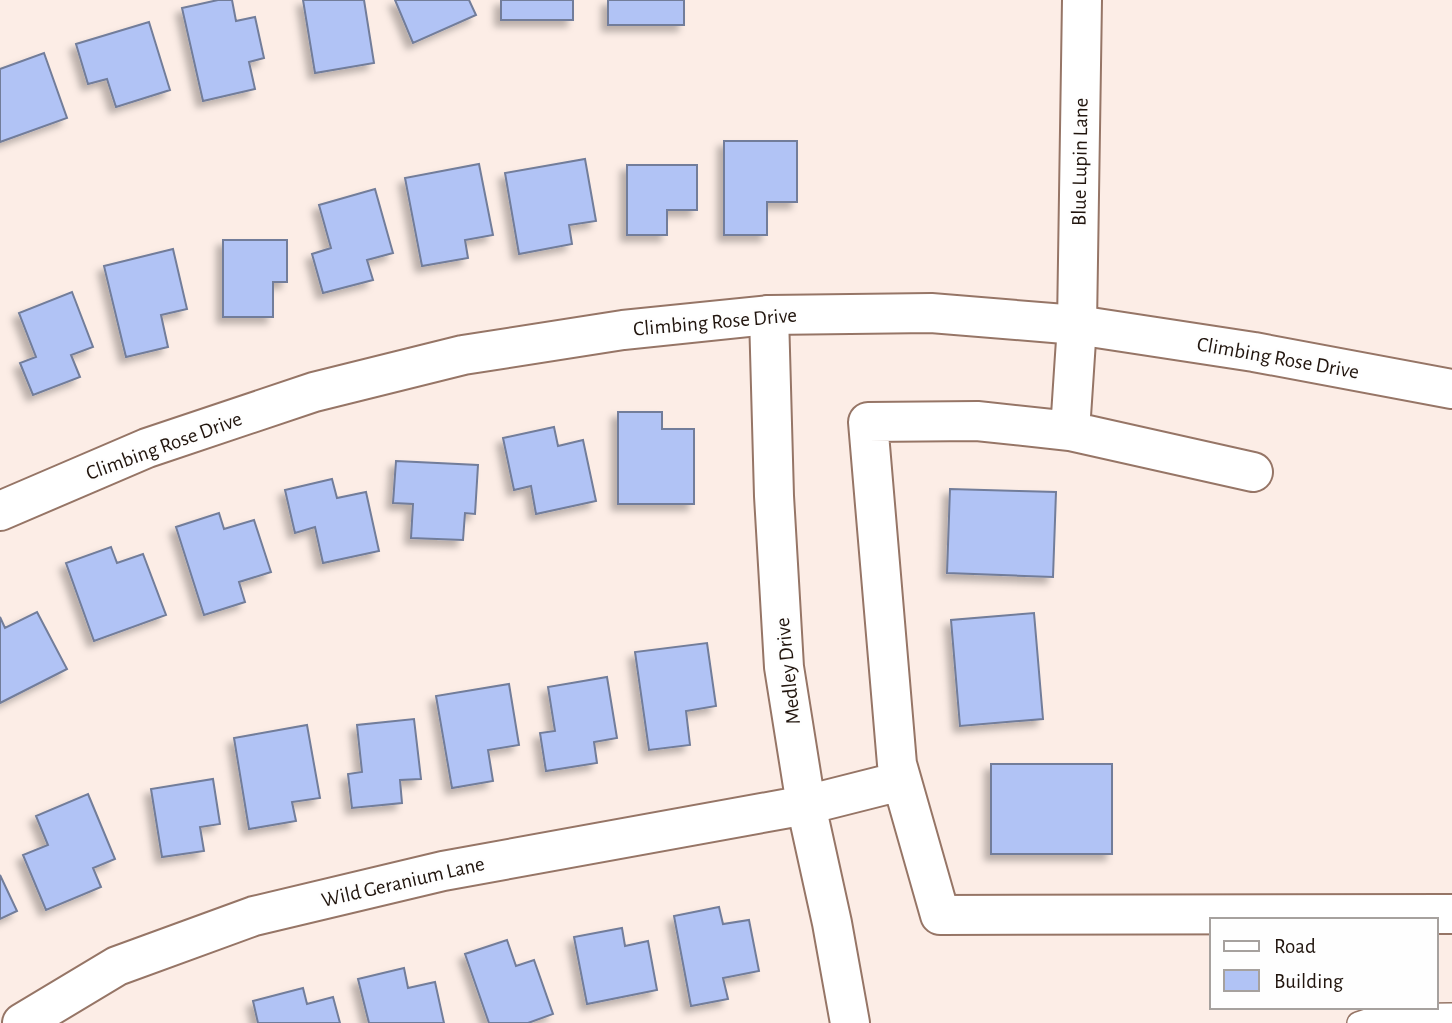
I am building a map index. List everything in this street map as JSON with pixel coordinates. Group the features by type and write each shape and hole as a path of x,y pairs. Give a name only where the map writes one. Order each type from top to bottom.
{"street":[{"name":"Blue Lupin Lane","path":"1070,431 1077,325 1082,0"},
{"name":"Climbing Rose Drive","path":"0,511 147,448 314,392 463,355 623,330 769,315 931,313 1077,325 1254,352 1452,389"},
{"name":"Medley Drive","path":"769,315 774,496 784,667 824,800 832,923 850,1023"},
{"path":"1252,472 1070,431 977,421 868,422 897,764 940,915 1452,914"},
{"name":"Wild Geranium Lane","path":"22,1023 117,966 254,916 443,871 824,800 901,781"}],"lane":[{"path":"1358,1023 1382,1015 1452,1014"}],"building":[{"path":"218,0 232,0 236,21 255,17 264,58 249,62 255,89 203,101 182,8"},
{"path":"303,0 364,0 374,63 315,73"},
{"path":"395,0 469,0 476,15 413,43"},
{"path":"501,0 573,0 573,20 501,20"},
{"path":"608,0 684,0 684,25 608,25"},
{"path":"149,22 170,90 116,107 107,79 88,84 76,44"},
{"path":"44,53 67,118 0,142 0,69"},
{"path":"724,141 797,141 797,202 767,202 767,235 724,235"},
{"path":"585,159 596,221 569,225 572,244 519,254 505,173"},
{"path":"479,164 493,235 465,240 468,258 422,266 405,178"},
{"path":"627,165 697,165 697,210 667,210 667,235 627,235"},
{"path":"375,189 393,253 367,260 373,280 323,293 312,254 331,248 319,205"},
{"path":"223,240 287,240 287,282 273,282 273,317 223,317"},
{"path":"173,249 187,309 161,315 168,347 126,357 104,266"},
{"path":"72,292 93,347 71,355 80,377 33,395 20,363 36,357 19,313"},
{"path":"618,412 662,412 662,429 694,429 694,504 618,504"},
{"path":"554,427 558,446 583,440 596,501 536,514 531,486 514,490 503,438"},
{"path":"396,461 478,465 475,514 465,513 463,540 411,538 413,504 393,503"},
{"path":"332,479 337,498 366,492 379,551 323,563 315,527 295,533 285,490"},
{"path":"950,489 1056,492 1053,577 947,573"},
{"path":"219,513 224,529 254,520 271,572 239,582 245,602 204,615 176,527"},
{"path":"111,547 117,563 143,554 166,615 94,641 66,563"},
{"path":"37,612 67,669 0,703 0,617 5,628"},
{"path":"1034,613 1043,719 960,726 951,620"},
{"path":"707,643 716,706 686,711 690,745 649,750 635,652"},
{"path":"607,677 617,738 594,742 597,763 546,771 540,733 555,731 548,687"},
{"path":"509,684 519,745 488,750 493,781 452,788 436,696"},
{"path":"414,719 421,779 400,780 402,803 352,808 348,774 362,772 357,725"},
{"path":"307,725 320,798 292,802 296,821 249,829 234,738"},
{"path":"991,764 1112,764 1112,854 991,854"},
{"path":"213,779 220,824 200,827 204,851 162,857 151,789"},
{"path":"88,794 115,859 93,868 101,887 46,910 23,855 48,845 36,816"},
{"path":"0,875 17,911 0,919"},
{"path":"719,907 723,924 749,920 759,971 723,978 728,999 691,1006 674,916"},
{"path":"622,928 625,946 648,941 657,990 587,1004 574,937"},
{"path":"507,940 516,966 534,960 553,1014 528,1023 489,1023 465,954"},
{"path":"404,968 408,988 435,982 444,1023 369,1023 358,979"},
{"path":"303,988 307,1004 333,997 340,1023 258,1023 253,1001"}]}
